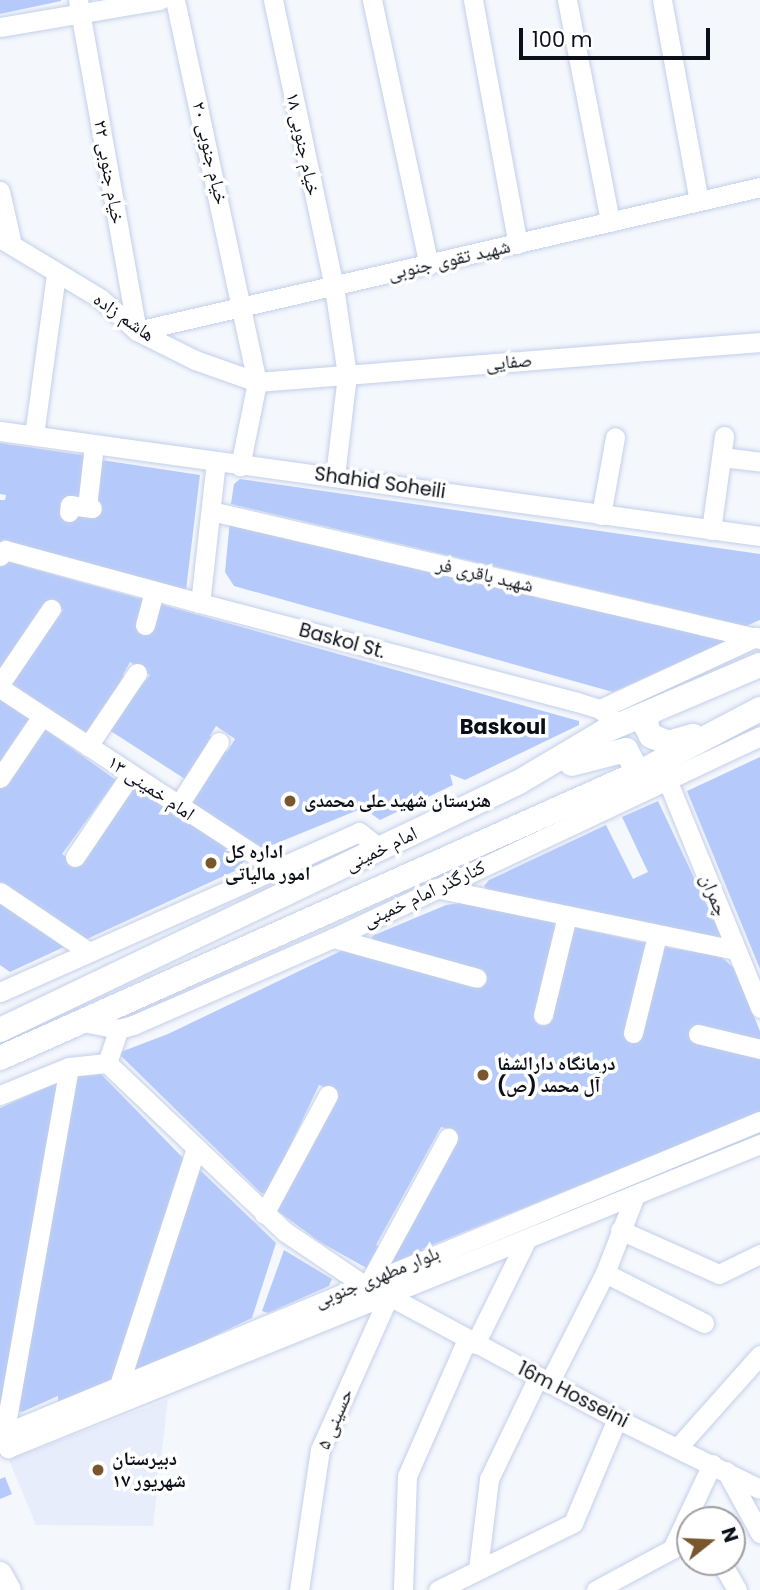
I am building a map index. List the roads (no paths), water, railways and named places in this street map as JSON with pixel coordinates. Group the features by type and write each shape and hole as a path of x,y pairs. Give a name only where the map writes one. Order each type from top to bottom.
{"main road":[{"name":"امام خمینی","path":"0,1030 519,782 609,717 648,712 760,665"},
{"name":"امام خمینی","path":"0,1058 638,773 721,727 760,709"},
{"path":"648,712 646,726 651,736 668,743 721,727"},
{"path":"519,782 616,749 626,750 638,773"},
{"path":"0,1574 9,1590"}],"street":[{"path":"0,27 80,7 160,0"},
{"name":"خیام جنوبی ۲۰","path":"175,0 244,307 257,382"},
{"name":"خیام جنوبی ۱۸","path":"273,0 334,287 347,375 335,476"},
{"path":"372,0 429,265"},
{"path":"473,0 518,244"},
{"path":"567,0 610,222"},
{"path":"662,0 699,201"},
{"name":"خیام جنوبی ۲۲","path":"80,7 136,331"},
{"name":"شهید تقوی جنوبی","path":"136,331 760,187"},
{"path":"0,191 5,239"},
{"name":"هاشم زاده","path":"5,239 56,274 101,299 136,331 257,382"},
{"path":"34,435 56,274"},
{"name":"صفایی","path":"257,382 760,342"},
{"path":"240,466 257,382"},
{"name":"Shahid Soheili","path":"0,431 760,536"},
{"path":"711,530 724,436"},
{"path":"601,515 615,437"},
{"path":"83,509 94,445"},
{"path":"722,457 760,461"},
{"path":"200,603 216,461"},
{"name":"شهید باقری فر","path":"211,510 758,637"},
{"name":"Baskol St.","path":"0,556 5,550 609,717"},
{"path":"145,625 154,591"},
{"path":"0,686 51,609"},
{"path":"609,717 758,637"},
{"path":"88,746 137,673"},
{"name":"امام خمینی ۱۳","path":"0,686 303,886"},
{"path":"0,778 42,716"},
{"name":"کنارگذر امام خمینی","path":"119,1030 325,942 760,738"},
{"path":"178,806 219,741"},
{"path":"75,857 131,774"},
{"name":"چمران","path":"668,782 760,1008"},
{"path":"5,984 89,952 359,832 381,849"},
{"path":"436,888 736,950"},
{"path":"0,892 89,952"},
{"path":"331,909 325,942 477,978"},
{"path":"543,1015 567,916"},
{"path":"633,1033 657,935"},
{"path":"83,1021 119,1030 107,1063"},
{"path":"698,1034 760,1049"},
{"path":"0,1095 69,1066 107,1063 264,1214 366,1281 448,1138"},
{"path":"4,1440 69,1066"},
{"path":"264,1214 328,1095"},
{"name":"بلوار مطهری جنوبی","path":"760,1121 366,1281 119,1385 4,1440 15,1448 634,1198 760,1144"},
{"path":"119,1385 196,1148"},
{"path":"478,1569 489,1479 605,1273 634,1198"},
{"path":"620,1230 719,1273 760,1254"},
{"path":"403,1590 407,1476 471,1342 526,1241"},
{"path":"605,1273 704,1323"},
{"name":"16m Hosseini","path":"389,1296 617,1419 679,1446 760,1489"},
{"name":"حسینی ۵","path":"299,1590 320,1450 389,1296"},
{"path":"679,1446 760,1355"},
{"path":"438,1590 573,1523 617,1419"},
{"path":"699,1506 719,1467"},
{"path":"719,1467 760,1533"},
{"path":"596,1590 672,1549 676,1543"}],"place":[{"name":"هنرستان شهید علی محمدی","path":"290,801"},
{"name":"اداره کل امور مالیاتی","path":"211,863"},
{"name":"درمانگاه دارالشفا آل محمد (ص)","path":"483,1075"},
{"name":"دبیرستان ۱۷ شهریور","path":"98,1470"}],"district":[{"name":"Baskoul","path":"503,727"}]}
